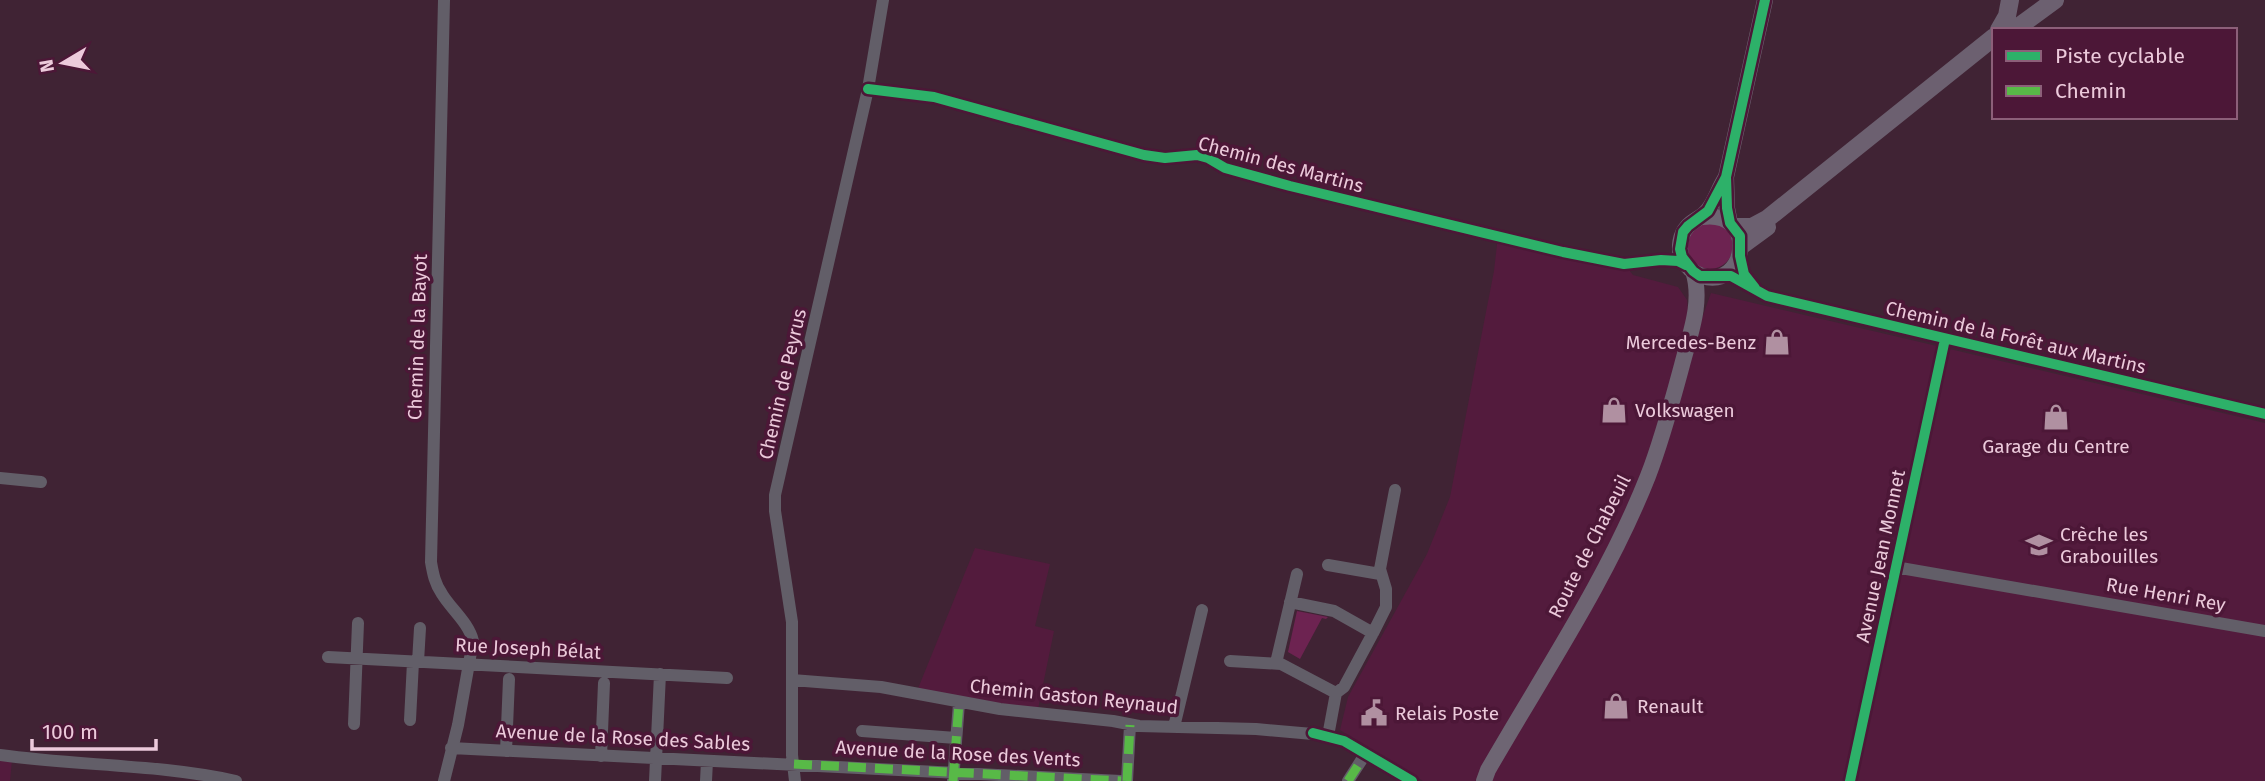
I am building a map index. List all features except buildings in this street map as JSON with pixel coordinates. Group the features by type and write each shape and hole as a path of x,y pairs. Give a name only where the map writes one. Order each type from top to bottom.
{"highway":[{"path":"2000,28 2007,16 2010,0"},
{"path":"2017,28 2055,0"},
{"path":"1732,225 1752,227 1768,219 1992,39"},
{"path":"1741,251 1992,48"}],"main road":[{"path":"1692,327 1698,297 1689,268 1682,257 1681,240 1688,226 1711,207 1726,177 1765,0"},
{"path":"1692,327 1706,293 1719,276 1735,265 1741,251 1727,208 1726,177"},
{"path":"1702,217 1712,216 1732,225"},
{"path":"1689,268 1700,275 1719,276"},
{"name":"Route de Chabeuil","path":"1483,777 1569,632 1625,529 1648,476 1669,414 1692,327"}],"street":[{"name":"Chemin de la Bayot","path":"444,0 431,562 440,592 472,635 469,664 444,781"},
{"name":"Chemin de Peyrus","path":"795,781 792,622 775,511 775,495 868,89 883,0"},
{"name":"Chemin des Martins","path":"868,89 934,97 1144,155 1165,158 1197,155 1224,168 1290,186 1563,252 1624,264 1670,260 1689,268"},
{"path":"1647,262 1681,240"},
{"path":"1741,251 1744,274 1759,294"},
{"name":"Chemin de la Forêt aux Martins","path":"1719,276 1731,276 1759,294 2265,414"},
{"name":"Avenue Jean Monnet","path":"1850,781 1945,339"},
{"path":"0,478 41,482"},
{"path":"1328,736 1336,693 1344,687 1386,607 1386,589 1380,574 1395,490"},
{"path":"1328,565 1380,574"},
{"name":"Rue Henri Rey","path":"1895,567 2265,631"},
{"path":"1276,663 1297,574"},
{"path":"1290,602 1334,611 1373,633"},
{"path":"1174,727 1202,610"},
{"path":"354,724 358,623"},
{"path":"410,720 419,628"},
{"name":"Rue Joseph Bélat","path":"328,657 727,678"},
{"path":"1230,661 1281,664 1336,693"},
{"path":"655,781 660,674"},
{"path":"506,751 509,679"},
{"name":"Chemin Gaston Reynaud","path":"792,680 881,687 959,703 1130,725 1256,729 1328,736 1366,754 1387,768 1398,781"},
{"path":"601,756 604,683"},
{"path":"953,777 959,703"},
{"path":"1127,781 1130,725"},
{"path":"862,731 956,738"},
{"name":"Avenue de la Rose des Sables","path":"451,748 794,764"},
{"path":"1348,781 1366,754"},
{"path":"0,755 80,765 171,770 236,781"},
{"path":"706,781 708,761"},
{"name":"Avenue de la Rose des Vents","path":"794,764 953,777 1121,781"},
{"name":"Chemin Gaston Reynaud","path":"1387,768 1412,781"}],"shaded area":[{"path":"1710,223 1719,224 1726,230 1732,237 1732,255 1726,262 1719,268 1710,269 1701,268 1694,262 1688,255 1687,246 1688,237 1694,230 1701,224"},
{"path":"1498,236 1624,264 1633,275 1678,287 1687,300 1690,333 1696,335 1711,293 2265,423 2265,781 1423,781 1340,730 1348,697 1427,554 1450,497 1494,271"},
{"path":"975,548 1050,564 1035,626 1054,631 1038,709 917,691"},
{"path":"1297,611 1328,617 1322,618 1300,659 1288,652"},
{"path":"0,759 12,760 10,781 0,781"}],"marked path":[{"path":"953,781 959,703"},
{"path":"1127,781 1130,725"},
{"path":"1348,781 1366,753"},
{"path":"794,764 1121,781"}],"cycle path":[{"path":"1755,288 1744,274 1740,236 1730,223 1726,177 1765,0"},
{"path":"868,89 934,97 1144,155 1165,158 1197,155 1225,168 1290,186 1563,252 1624,264 1661,260 1678,261 1686,265"},
{"path":"1726,177 1708,211 1683,232 1680,249 1682,257 1700,276 1731,276 1767,296 2265,414"},
{"path":"1850,781 1945,339"},
{"path":"1313,733 1344,741 1412,781"}],"place":[{"name":"Mercedes-Benz","path":"1777,342"},
{"name":"Volkswagen","path":"1614,410"},
{"name":"Garage du Centre","path":"2056,417"},
{"name":"Crèche les Grabouilles","path":"2039,545"},
{"name":"Renault","path":"1616,706"},
{"name":"Relais Poste","path":"1374,713"}]}
